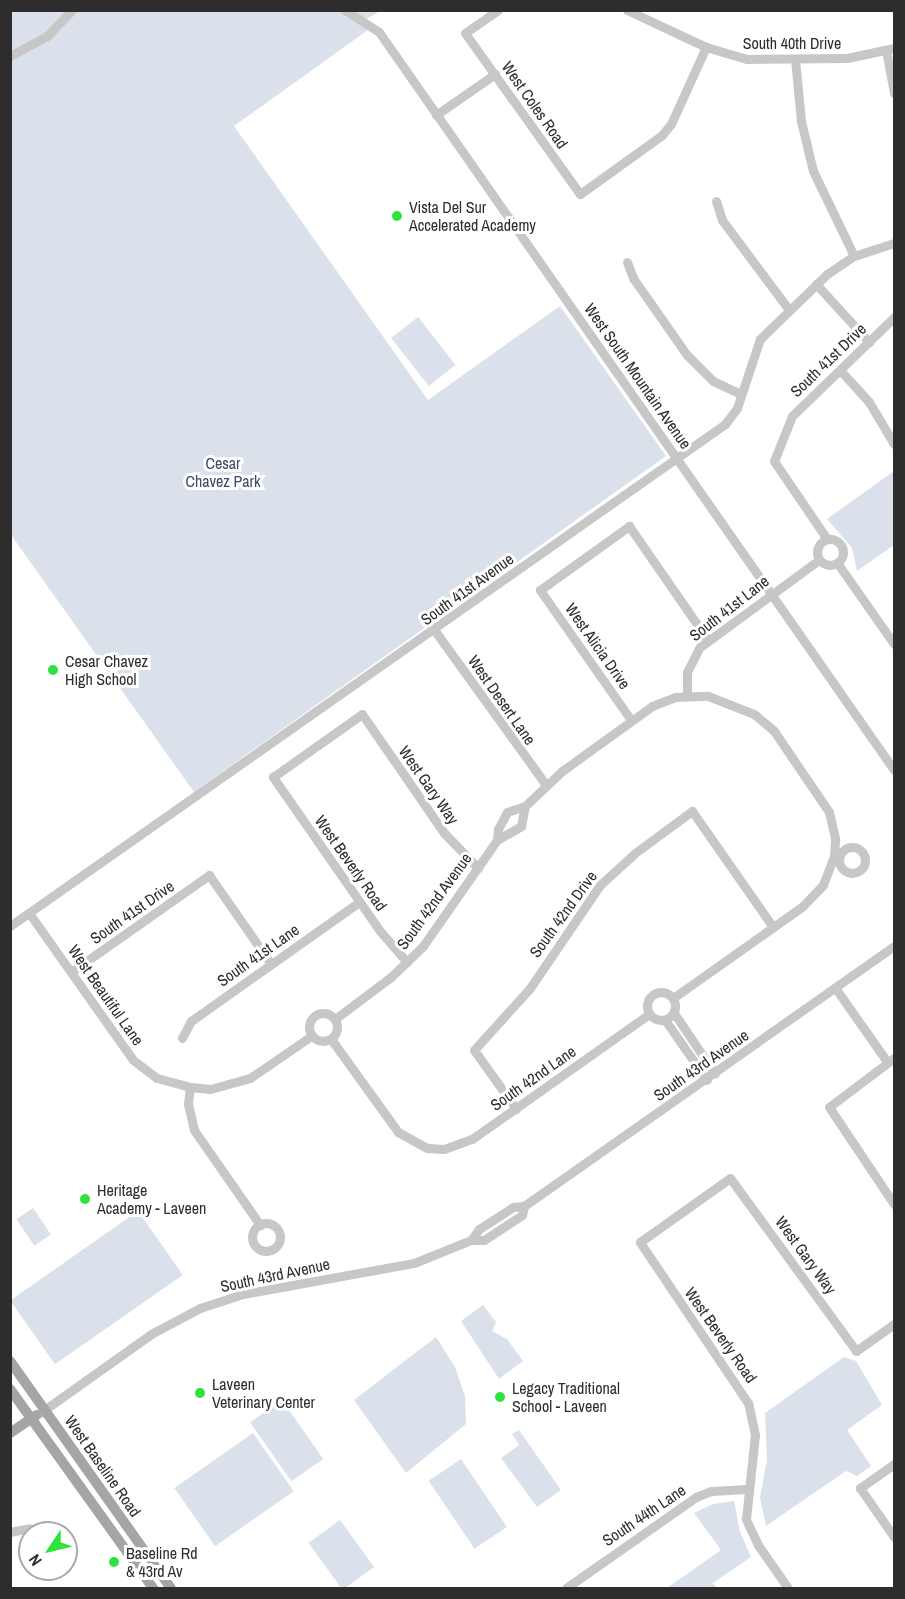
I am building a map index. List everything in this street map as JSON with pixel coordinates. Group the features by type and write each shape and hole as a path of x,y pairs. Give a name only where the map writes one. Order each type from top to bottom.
{"main road":[{"name":"West Baseline Road","path":"10,1361 38,1415 153,1588"},
{"name":"West Baseline Road","path":"10,1389 38,1415 171,1588"},
{"name":"South 43rd Avenue","path":"10,1433 38,1415"}],"street":[{"path":"10,56 47,36 72,10"},
{"name":"West South Mountain Avenue","path":"345,10 379,32 894,770"},
{"name":"West Coles Road","path":"498,10 465,33 580,194 662,135 671,124 706,47"},
{"name":"South 40th Drive","path":"627,10 706,47 747,59 848,58 890,49"},
{"path":"890,49 894,93"},
{"path":"795,59 801,121 813,171 854,256"},
{"path":"436,115 495,74"},
{"path":"716,201 722,220 789,310"},
{"name":"South 41st Avenue","path":"10,926 435,631 725,424 741,394 760,339 816,284 854,256 894,243"},
{"path":"627,262 633,278 687,355 714,381 741,394"},
{"path":"816,284 869,342"},
{"name":"South 41st Drive","path":"827,539 774,461 792,416 894,316"},
{"path":"840,370 870,402 894,444"},
{"name":"West Alicia Drive","path":"632,720 540,590 629,526 708,640"},
{"path":"827,539 835,540 843,549 838,564 830,566 819,560 817,548 827,539"},
{"name":"South 41st Lane","path":"687,696 689,665 708,640 819,560"},
{"path":"838,564 894,644"},
{"name":"West Desert Lane","path":"435,631 546,785"},
{"path":"687,696 725,700 754,714 774,731 829,812 837,857 814,896 674,998 674,1014 711,1077"},
{"name":"South 42nd Avenue","path":"335,1019 407,962 497,840 507,812 525,806 546,785 652,706 687,696"},
{"name":"West Beverly Road","path":"362,714 273,777 359,902 407,962"},
{"name":"West Gary Way","path":"362,714 444,833 478,868"},
{"name":"South 42nd Avenue","path":"497,840 521,826 525,806"},
{"name":"South 42nd Drive","path":"516,1109 474,1050 530,988 600,885 635,853 692,811 773,927"},
{"name":"South 41st Drive","path":"71,972 209,875 271,964"},
{"name":"South 41st Lane","path":"182,1038 191,1021 359,902"},
{"name":"West Beautiful Lane","path":"29,913 133,1060 157,1078 190,1088"},
{"name":"South 43rd Avenue","path":"38,1415 151,1334 200,1308 243,1294 414,1263 471,1240 484,1240 522,1215 524,1206 711,1077 894,946"},
{"path":"836,989 891,1060 829,1107 894,1204"},
{"name":"South 42nd Lane","path":"331,1040 398,1132 427,1148 457,1147 516,1109 650,1014 647,1002 652,995 663,991 674,998"},
{"path":"327,1013 335,1019 338,1028 331,1040 322,1042 311,1036 309,1026 313,1017 327,1013"},
{"path":"650,1014 665,1020 711,1077"},
{"path":"665,1020 674,1014"},
{"path":"260,1225 194,1130 188,1104 190,1088 216,1088 250,1078 311,1036"},
{"name":"West Beverly Road","path":"730,1178 640,1242 748,1403 755,1435 747,1489 746,1519 751,1533 788,1588"},
{"name":"West Gary Way","path":"730,1178 856,1351 894,1324"},
{"path":"894,1464 860,1488 894,1537"},
{"name":"South 44th Lane","path":"566,1588 696,1497 711,1491 747,1489"}],"green space":[{"name":"Cesar Chavez Park","path":"10,11 380,11 363,21 368,30 234,126 428,400 560,306 666,456 194,792 11,535"},
{"path":"418,317 456,365 429,386 391,338"},
{"path":"894,471 894,545 857,571 852,548 827,519"},
{"path":"33,1208 51,1235 34,1246 16,1219"},
{"path":"138,1211 183,1275 55,1364 10,1300"},
{"path":"483,1305 496,1322 492,1331 507,1339 523,1361 499,1379 461,1321"},
{"path":"436,1337 455,1367 465,1396 466,1424 406,1473 354,1400"},
{"path":"844,1357 856,1361 882,1405 847,1430 871,1466 857,1476 846,1471 766,1526 760,1497 767,1460 765,1413"},
{"path":"282,1400 323,1459 291,1481 250,1422"},
{"path":"519,1430 561,1490 537,1507 501,1458 519,1445 512,1434"},
{"path":"253,1433 294,1491 215,1546 174,1488"},
{"path":"461,1459 507,1527 475,1549 429,1481"},
{"path":"734,1501 740,1532 751,1557 713,1583 717,1588 667,1588 721,1550 694,1513 713,1504"},
{"path":"340,1520 374,1567 345,1588 341,1588 308,1543"}],"place":[{"name":"Vista Del Sur Accelerated Academy","path":"397,216"},
{"name":"Cesar Chavez High School","path":"53,670"},
{"name":"Heritage Academy - Laveen","path":"85,1199"},
{"name":"Laveen Veterinary Center","path":"200,1393"},
{"name":"Legacy Traditional School - Laveen","path":"500,1397"},
{"name":"Baseline Rd & 43rd Av","path":"114,1562"}]}
